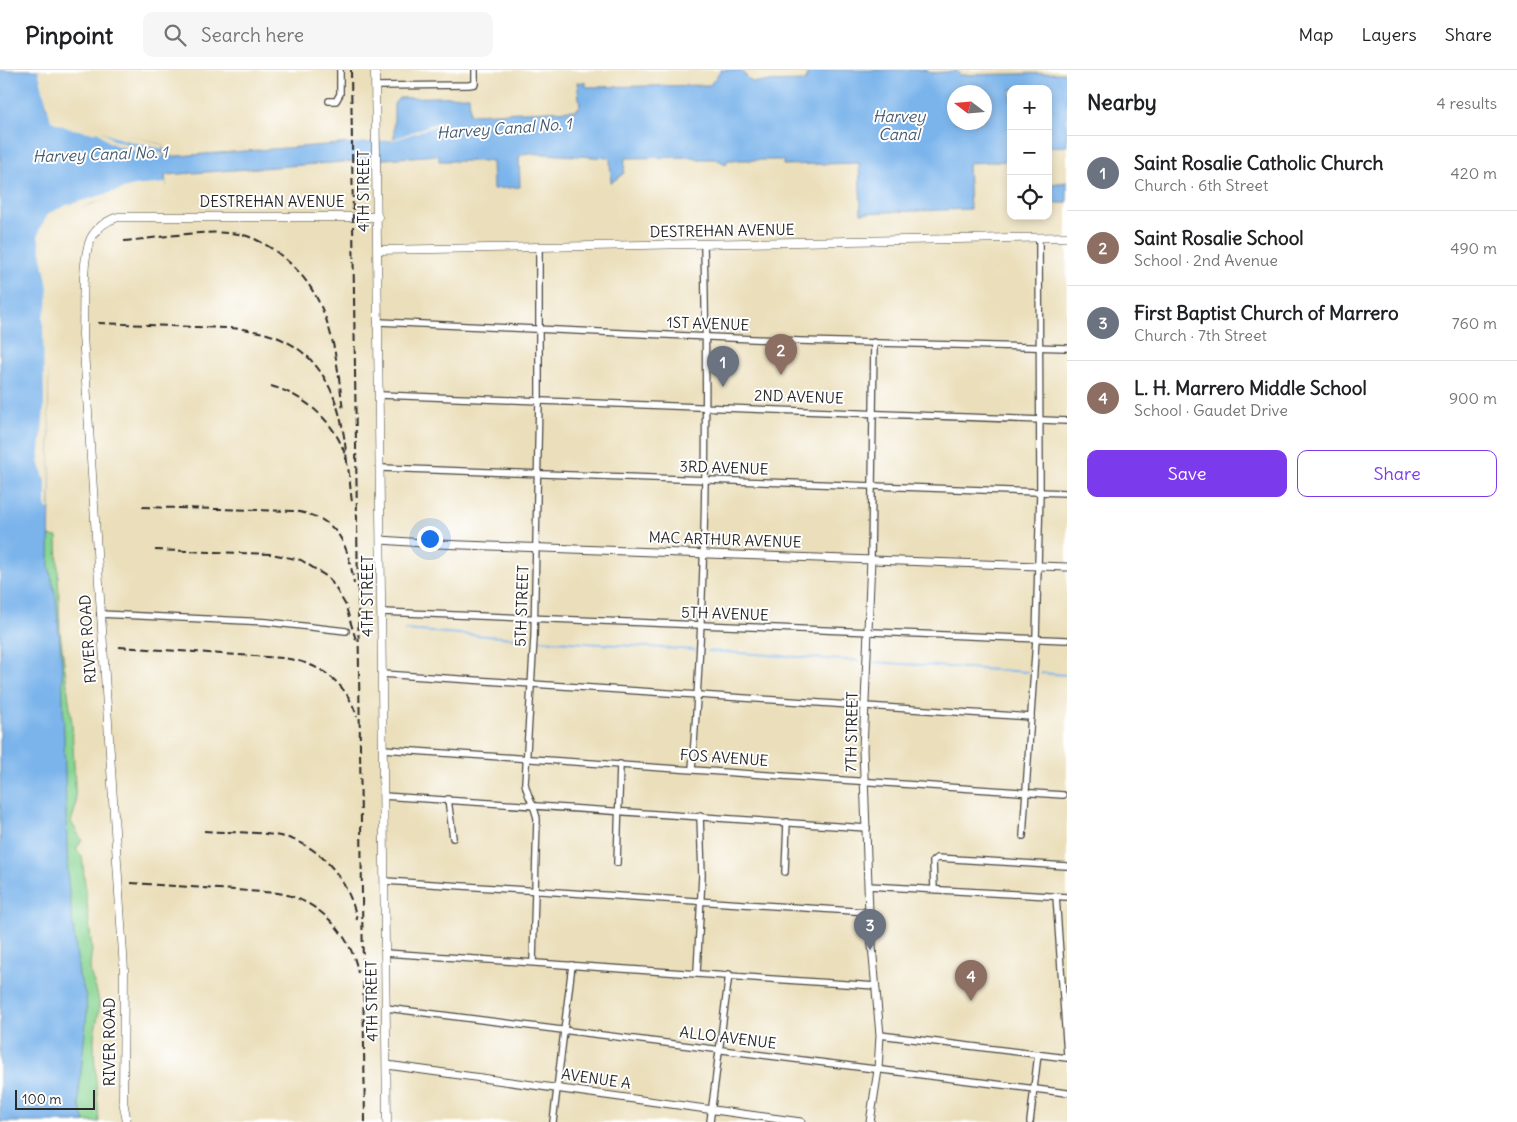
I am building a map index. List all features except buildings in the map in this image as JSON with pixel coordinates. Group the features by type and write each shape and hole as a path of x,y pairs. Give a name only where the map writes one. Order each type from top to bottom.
{"main road":[{"name":"4TH STREET","path":"375,70 378,164 387,1122"},
{"name":"DESTREHAN AVENUE","path":"167,216 378,217"},
{"name":"RIVER ROAD","path":"127,1122 123,1101 123,960 83,336 87,252 90,240 97,229 107,221 118,217 167,216"},
{"name":"DESTREHAN AVENUE","path":"378,250 1067,237"}],"street":[{"path":"329,101 336,101 340,94 340,70"},
{"path":"376,86 475,84 475,70"},
{"path":"1023,836 1032,717 1038,567 1041,420 1039,238"},
{"path":"692,769 699,694 705,553 707,407 704,245"},
{"name":"5TH STREET","path":"533,962 537,819 527,795 525,783 534,620 538,473 540,330 538,248"},
{"name":"1ST AVENUE","path":"379,322 706,337 1067,348"},
{"name":"7TH STREET","path":"870,1122 878,1070 880,1035 869,912 865,780 865,706 874,486 874,342"},
{"name":"2ND AVENUE","path":"380,396 874,412 1067,421"},
{"name":"3RD AVENUE","path":"381,468 1067,493"},
{"name":"MAC ARTHUR AVENUE","path":"381,540 1067,567"},
{"name":"5TH AVENUE","path":"382,612 534,620 1067,640"},
{"path":"100,614 267,622 346,630"},
{"path":"382,674 1032,717"},
{"name":"FOS AVENUE","path":"383,749 1063,794"},
{"path":"617,863 620,764"},
{"path":"383,796 532,804 867,828"},
{"path":"448,799 453,838"},
{"path":"697,972 700,902 700,816"},
{"path":"785,872 787,822"},
{"path":"934,889 932,866 933,861 937,858 1067,866"},
{"path":"384,881 869,912"},
{"path":"868,886 1067,897"},
{"path":"880,1035 1067,1056 1056,896"},
{"path":"385,953 730,974 876,986"},
{"path":"553,1122 572,965"},
{"path":"710,1122 730,974"},
{"name":"ALLO AVENUE","path":"386,1008 565,1031 720,1048 1067,1093"},
{"path":"1030,1122 1038,1054"},
{"name":"AVENUE A","path":"387,1065 801,1122"}],"green space":[{"path":"41,535 57,537 60,632 72,723 76,806 71,822 82,840 76,849 82,856 92,951 90,967 99,1003 94,1041 99,1122 79,1122 71,961"}],"water":[{"path":"0,70 42,70 47,107 54,120 97,131 103,128 163,145 164,157 394,140 394,104 399,98 469,96 470,114 576,110 580,106 577,82 586,83 586,87 710,85 721,70 740,70 752,82 805,81 807,70 926,70 931,73 957,71 960,75 1067,73 1067,146 1052,147 1052,85 1007,85 1007,161 968,163 970,209 861,213 859,163 783,165 783,160 728,160 726,164 716,159 695,159 695,157 625,158 624,173 611,183 610,158 527,153 519,158 520,187 493,189 492,161 439,161 439,155 165,175 166,186 135,189 52,217 42,240 49,280 47,346 50,482 49,566 56,598 62,665 68,883 79,975 86,996 87,1012 79,1091 79,1104 85,1122 0,1122"},
{"path":"1067,182 1067,203 1052,203 1052,184"}],"pier":[{"path":"38,70 45,70 49,106 56,118 96,128 102,126 163,145 163,149 136,143 111,136 101,130 113,140 163,154 163,157 117,146 109,142 97,131 94,133 68,128 51,121"},
{"path":"444,121 442,124 394,140 347,144 347,140 394,139"},
{"path":"166,183 166,188 135,192 93,203 54,219 45,240 52,280 48,384 50,482 49,509 46,508 46,485 39,461 44,409 43,316 47,306 48,288 38,236 40,228 49,213 67,205 134,186"}],"waterway":[{"path":"405,630 528,639"},
{"path":"539,640 695,650"},
{"path":"708,651 860,661"},
{"path":"874,662 1028,672"},
{"path":"1041,673 1067,675"}],"railway":[{"path":"351,70 365,1122"},
{"path":"124,241 196,233 238,234 265,244 279,254 296,269 310,287 320,305 333,345 343,411"},
{"path":"98,323 247,330 278,338 297,348 313,362 325,379 334,398 345,441 347,464"},
{"path":"271,386 297,397 309,405 329,425 343,449 348,468 352,502"},
{"path":"142,507 293,511 308,514 321,519 338,534 348,556 354,584"},
{"path":"155,550 271,554 301,560 329,578 345,604 356,640"},
{"path":"119,647 296,660 319,669 338,684 346,694 357,717"},
{"path":"204,831 275,835 299,842 323,858 333,868 348,893 357,920"},
{"path":"131,883 278,893 292,897 319,911 340,932 348,945 358,973"}],"place":[{"name":"Saint Rosalie School","path":"781,375"},
{"name":"Saint Rosalie Catholic Church","path":"723,387"},
{"name":"First Baptist Church of Marrero","path":"870,950"},
{"name":"L. H. Marrero Middle School","path":"971,1001"}],"water label":[{"name":"Harvey Canal","path":"899,125"},
{"name":"Harvey Canal No. 1","path":"504,128"},
{"name":"Harvey Canal No. 1","path":"100,154"}]}
